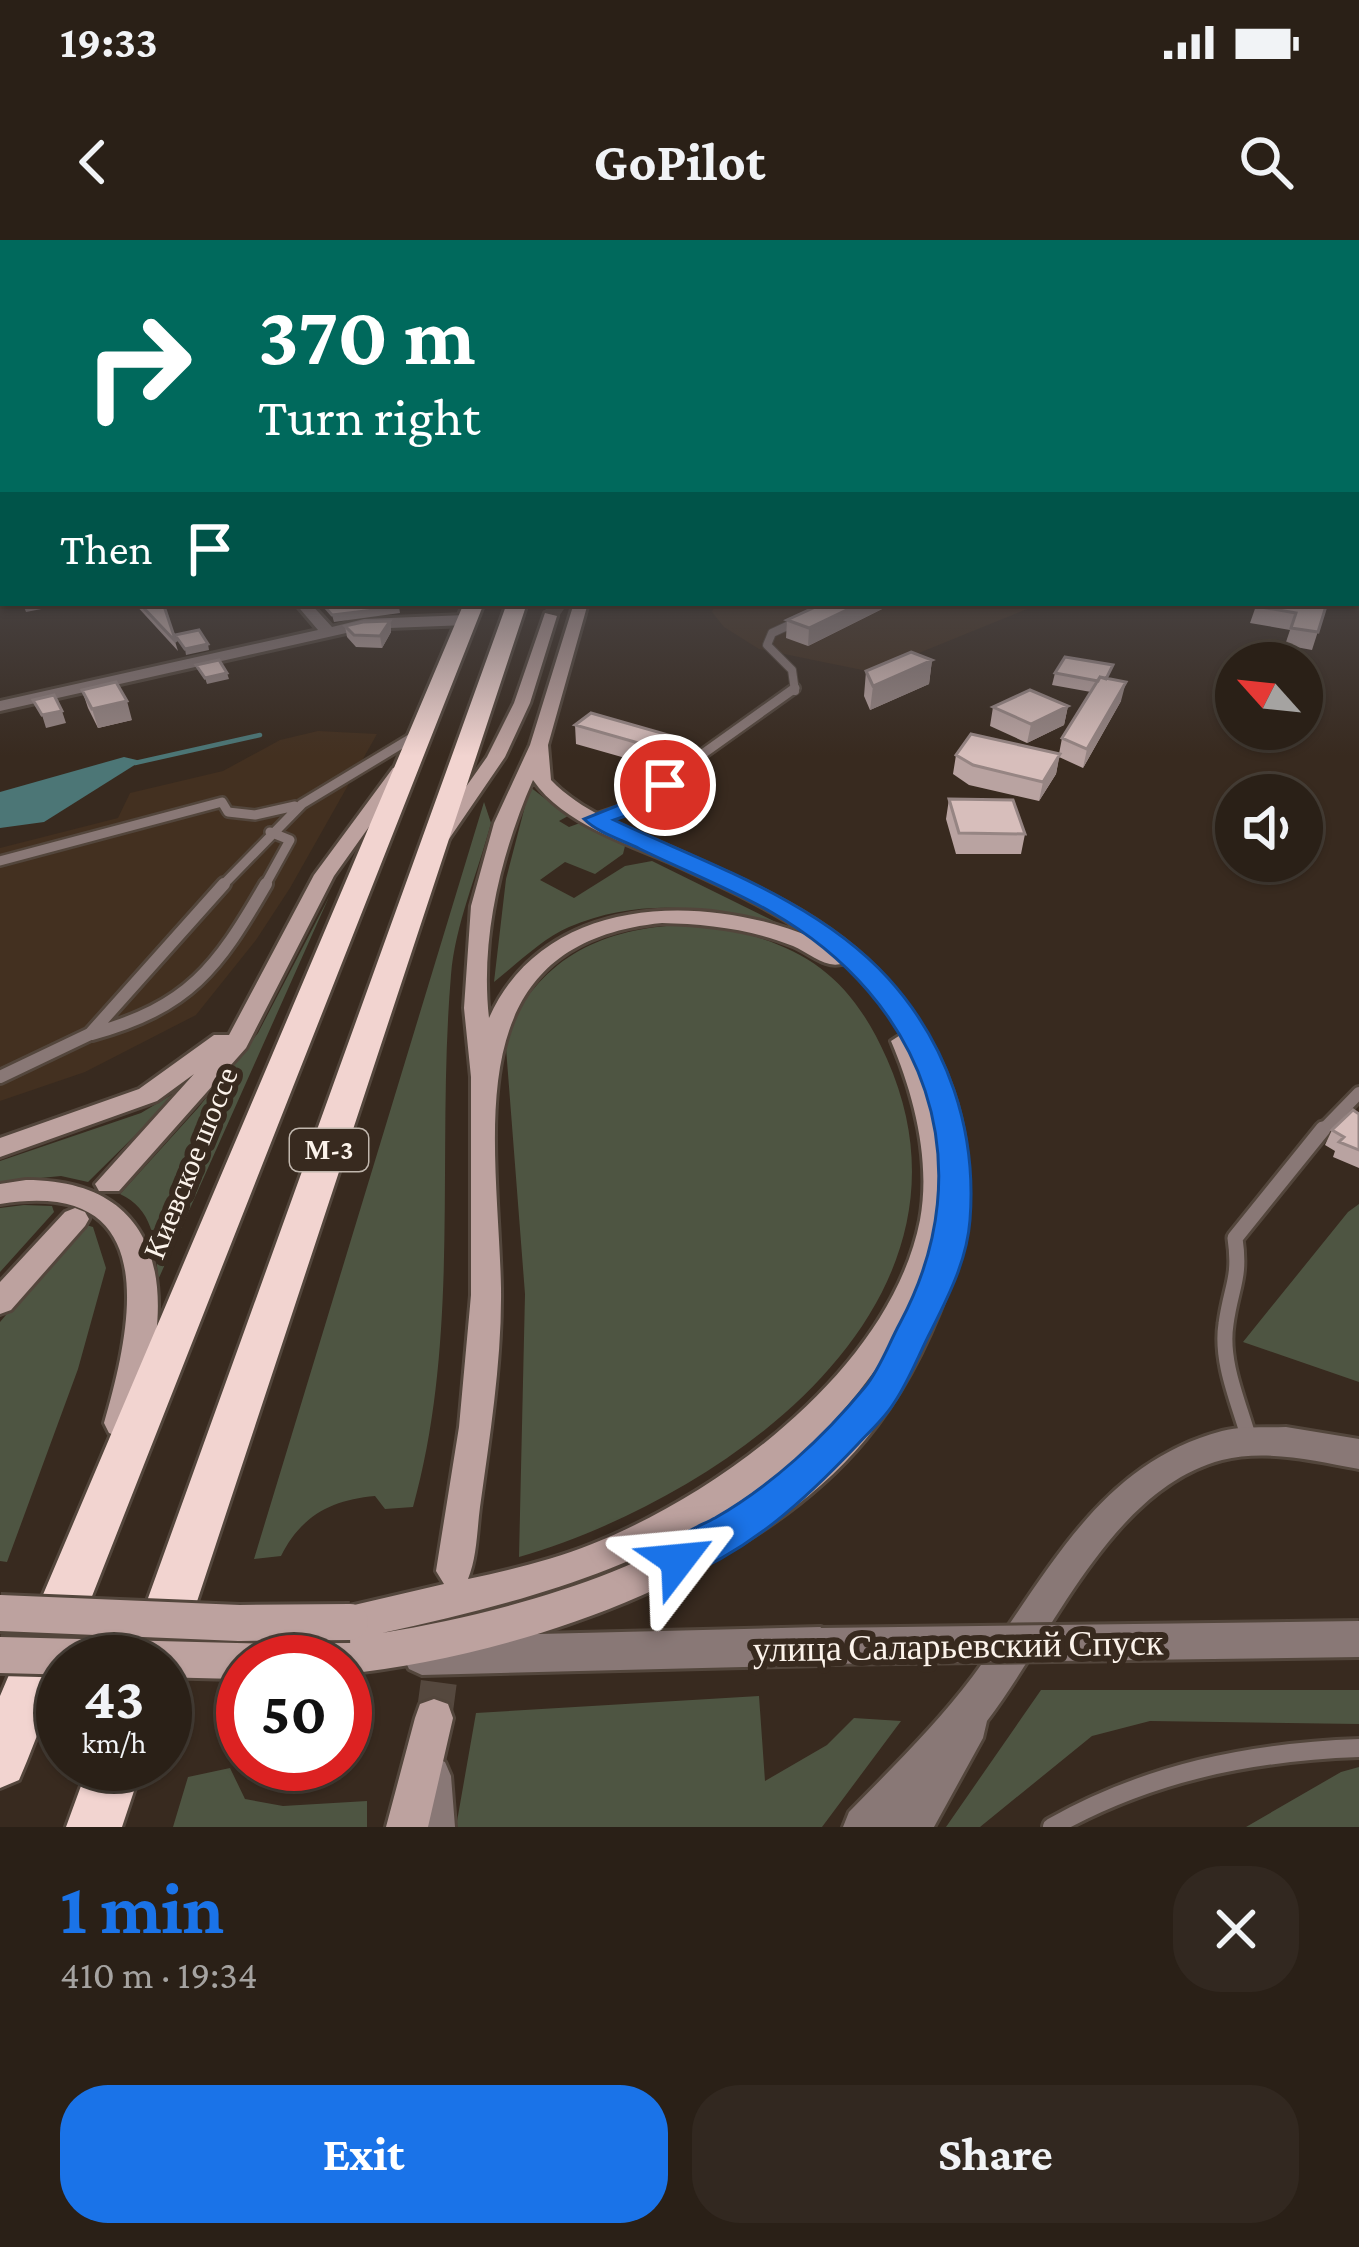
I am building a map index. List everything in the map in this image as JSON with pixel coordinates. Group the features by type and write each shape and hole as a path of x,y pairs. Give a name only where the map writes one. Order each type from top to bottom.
{"highway":[{"name":"М-3","path":"160,1635 434,847 533,609"},
{"name":"Киевское шоссе","path":"0,1761 470,611"},
{"path":"94,1827 107,1791"}],"main road":[{"path":"454,1571 475,1427 486,1295 483,1077 476,1008 482,906 504,823 539,745 579,608"},
{"path":"372,1638 500,1629 582,1605 748,1520 826,1456 880,1395 940,1279 954,1224 952,1139 935,1074 891,999 850,957 794,916 595,819 542,781 539,745"},
{"path":"109,1184 238,1042 325,875 411,750"},
{"path":"362,1635 569,1569 644,1536 734,1483 840,1392 903,1302 932,1234 935,1177 929,1118 910,1055 877,999 830,956 794,939 686,915 642,914 601,926 560,949 511,997 483,1077"},
{"path":"0,1148 119,1108 163,1087 226,1039 267,988"},
{"path":"0,1194 57,1187 98,1205 133,1240 144,1284 137,1364 82,1562"},
{"path":"0,1302 75,1220"},
{"path":"0,1613 238,1623 314,1635"},
{"path":"0,1654 216,1660"},
{"path":"407,1827 431,1730"}],"street":[{"path":"307,608 328,632"},
{"path":"0,706 328,632 470,611"},
{"path":"912,1827 988,1689 1106,1520 1138,1485 1172,1460 1250,1439 1313,1442 1359,1454"},
{"name":"улица Саларьевский Спуск","path":"372,1640 821,1646 1359,1639"},
{"path":"865,1827 988,1689"},
{"path":"431,1730 434,1827"}],"lane":[{"path":"595,819 646,802 683,768 795,691 792,670 767,645 772,633 816,613"},
{"path":"0,861 222,802 238,814 278,812 411,750"},
{"path":"90,1034 270,832 302,804"},
{"path":"0,1077 90,1034 138,1021 177,1002 245,922 290,840 270,832"},
{"path":"1250,1439 1226,1359 1225,1326 1240,1274 1235,1238 1334,1116 1359,1093"},
{"path":"1052,1827 1092,1802 1194,1768 1321,1748 1359,1748"}],"shaded area":[{"path":"713,608 1030,608 872,672 759,649 724,627"},
{"path":"318,731 377,734 290,888 256,940 196,1015 85,1072 0,1101 0,848 118,818 130,793 223,771 280,740"}],"green space":[{"path":"530,787 568,816 559,821 569,827 580,823 625,846 623,854 595,874 565,862 540,880 574,898 625,866 652,861 788,928 705,910 624,911 559,932 494,982 506,879"},
{"path":"484,802 491,823 462,918 451,975 442,1309 428,1442 413,1507 385,1509 375,1496 345,1501 308,1520 281,1556 254,1559"},
{"path":"329,897 158,1280 147,1219 120,1194 258,1033"},
{"path":"699,924 790,950 814,963 854,1002 887,1059 911,1149 904,1232 873,1309 821,1378 755,1438 679,1488 598,1528 519,1557 525,1294 505,1035 540,982 584,948 637,930"},
{"path":"183,1088 88,1182 61,1176 0,1182 0,1161 141,1113"},
{"path":"1359,1204 1359,1382 1243,1342 1348,1212"},
{"path":"52,1206 54,1212 0,1272 0,1208"},
{"path":"83,1224 93,1227 106,1268 78,1369 7,1562 0,1561 0,1322"},
{"path":"1041,1690 1359,1690 1359,1724 1150,1721 1092,1736 980,1827 946,1827"},
{"path":"759,1696 765,1781 827,1745 854,1718 901,1721 822,1827 456,1827 476,1713"},
{"path":"1359,1767 1359,1827 1246,1827 1341,1772"},
{"path":"216,1771 216,1791 241,1791 245,1799 283,1806 367,1801 367,1827 173,1827 184,1791 192,1791 192,1776"}],"water":[{"path":"124,757 141,761 44,822 0,828 0,792"}],"building":[{"path":"144,608 165,608 176,642"},
{"path":"326,608 390,608 332,615"},
{"path":"813,608 850,608 809,628 787,620"},
{"path":"1267,608 1325,608 1318,632 1291,628 1296,613"},
{"path":"390,621 380,636 354,635 345,626 363,622"},
{"path":"199,630 208,644 185,649 175,635"},
{"path":"911,652 932,660 873,686 866,671"},
{"path":"1065,657 1113,665 1106,679 1098,681 1055,673"},
{"path":"219,660 227,673 205,678 196,665"},
{"path":"1100,677 1126,682 1087,749 1062,738"},
{"path":"116,682 127,701 92,709 82,690"},
{"path":"1030,690 1068,706 1031,724 993,707"},
{"path":"54,695 62,711 42,715 33,700"},
{"path":"591,713 672,736 656,748 575,725"},
{"path":"971,734 1060,754 1043,782 973,765 956,755"},
{"path":"949,799 1013,800 1025,834 959,833"},
{"path":"1353,1110 1359,1114 1359,1150 1339,1142 1344,1137 1332,1130"}],"waterway":[{"path":"135,763 260,735"}],"tunnel":[{"path":"550,616 555,608"},
{"path":"434,1718 444,1643"}],"route":[{"path":"665,785 646,802 595,819 780,907 826,938 877,982 910,1025 935,1074 950,1123 956,1172 954,1224 940,1279 880,1395 796,1483 748,1520 678,1560"}]}
